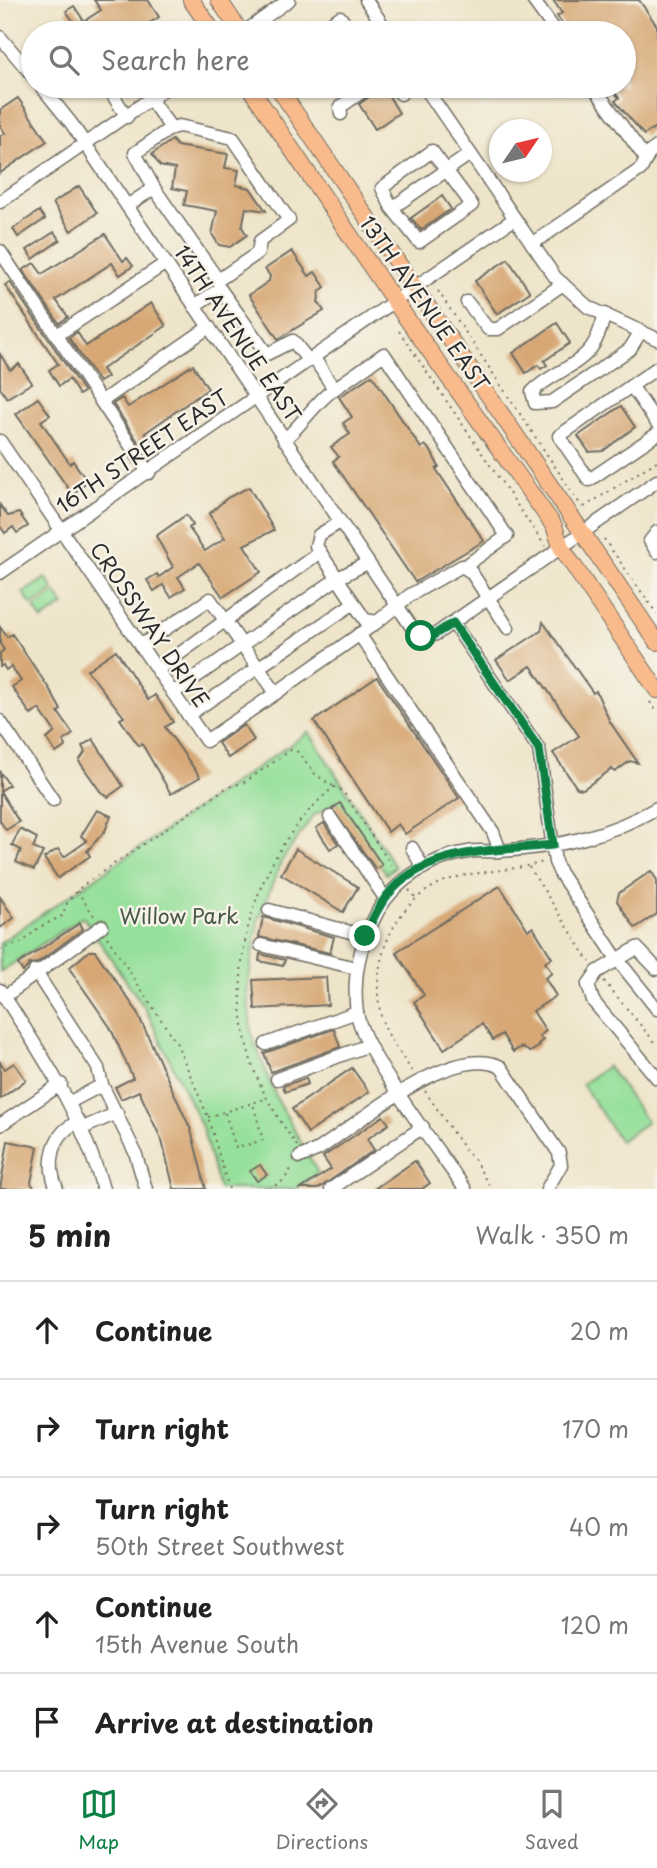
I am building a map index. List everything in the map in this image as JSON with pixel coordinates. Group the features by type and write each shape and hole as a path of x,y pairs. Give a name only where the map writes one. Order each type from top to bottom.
{"main road":[{"path":"191,0 206,21"},
{"path":"219,0 234,21"},
{"name":"13TH AVENUE EAST","path":"257,98 395,302 554,526 561,547 657,690"},
{"name":"13TH AVENUE EAST","path":"284,98 657,642"},
{"path":"642,668 657,679"}],"street":[{"path":"259,21 289,0"},
{"path":"366,0 379,21"},
{"path":"533,0 548,21"},
{"path":"0,37 21,62"},
{"name":"14TH AVENUE EAST","path":"50,98 85,144 411,628 421,636 432,636 453,623"},
{"path":"115,98 127,117"},
{"path":"341,114 340,107 353,98"},
{"path":"432,98 514,219 564,284 588,307 657,339"},
{"path":"602,98 646,159"},
{"path":"0,202 150,99 172,128"},
{"path":"194,306 219,284 258,253 260,241 288,223 289,218 233,138 179,126 135,153 154,188 219,284 267,354 293,341 334,389"},
{"path":"532,244 641,169 657,147"},
{"path":"432,152 447,170 471,205 425,240 414,239 392,208 382,187 432,152"},
{"path":"392,208 470,154"},
{"path":"127,206 154,188"},
{"name":"16TH STREET EAST","path":"0,573 514,219"},
{"path":"0,250 149,472"},
{"path":"57,335 166,263"},
{"path":"467,302 488,329 498,329 564,284"},
{"path":"605,314 593,345 586,354 539,384 532,392 536,403 552,402 630,349 641,331"},
{"path":"102,401 209,327"},
{"path":"140,646 206,599 214,600 276,692 450,571 464,567 507,537 384,354 313,406 302,423 284,440"},
{"path":"656,373 559,436 589,480 657,434"},
{"path":"632,387 657,423"},
{"name":"CROSSWAY DRIVE","path":"0,441 206,741 276,692"},
{"path":"657,481 453,623 539,749 553,845 560,873 617,959 657,1009"},
{"path":"340,522 319,534 316,546 365,620 377,622"},
{"path":"657,532 650,541 657,552"},
{"path":"157,670 320,552"},
{"path":"173,693 338,578 367,563"},
{"path":"464,567 471,572 508,628"},
{"path":"188,715 354,603"},
{"path":"359,634 493,832 500,851"},
{"path":"0,721 52,800"},
{"path":"465,1189 369,1045 357,1012 356,968 365,936 385,898 402,881 423,868 467,852 553,845 603,835 657,808"},
{"path":"330,817 385,898"},
{"path":"412,848 423,868"},
{"path":"270,910 365,936"},
{"path":"102,926 2,994 61,1084 81,1125 103,1189"},
{"path":"261,945 356,968"},
{"path":"657,969 637,948 592,976 589,992 612,1026 657,1078"},
{"path":"35,971 85,1044 98,1068 102,1085 135,1152 145,1189"},
{"path":"266,1044 357,1012"},
{"path":"277,1079 369,1045"},
{"path":"300,1157 319,1149 437,1071 490,1062 501,1067 559,1153 561,1165 547,1189"},
{"path":"0,1125 61,1084"},
{"path":"70,1102 102,1085"},
{"path":"57,1189 53,1181 53,1155 59,1133 66,1127 117,1113"},
{"path":"331,1189 423,1127"}],"path":[{"path":"438,291 582,507 657,461"},
{"path":"604,539 657,614"},
{"path":"0,950 23,942 38,928 62,916 77,891 226,788 245,782 291,750 298,752 316,775 342,790 398,874"},
{"path":"269,1189 284,1180 300,1157 266,1098 250,1057 243,1027 240,984 247,934 266,873 278,851 334,787"},
{"path":"415,1075 389,1035 382,1018 376,987 385,941 416,899 452,878 544,862"},
{"path":"529,866 592,965"},
{"path":"410,890 416,899"},
{"path":"77,891 177,1044 208,1117 229,1189"},
{"path":"604,981 657,1045"},
{"path":"423,1087 466,1152 474,1159 491,1189"},
{"path":"208,1117 266,1098"},
{"path":"225,1113 236,1148 263,1140 253,1104"}],"green space":[{"path":"46,578 54,590 32,605 23,593"},
{"path":"56,593 64,605 42,620 34,608"},
{"name":"Willow Park","path":"309,732 395,867 386,874 337,802 313,816 281,862 258,921 247,991 252,1036 277,1099 318,1173 295,1189 219,1189 202,1127 146,1010 83,917 0,972 0,943"},
{"path":"608,1066 647,1122 620,1141 582,1084"}],"building":[{"path":"94,0 148,0 159,17 153,21 84,21 101,10"},
{"path":"553,0 639,0 657,26 657,126 644,135 615,101 619,98 636,98 636,21 561,21 557,16 562,13"},
{"path":"74,6 84,21 73,21 66,11"},
{"path":"18,98 47,141 0,173 0,136 5,133 0,126 0,110"},
{"path":"368,98 390,98 399,113 375,129 359,104"},
{"path":"172,140 177,146 228,154 225,168 239,170 236,185 250,188 266,211 246,208 242,227 247,235 230,247 219,245 212,234 217,211 184,205 187,191 172,188 175,169 160,166 152,154"},
{"path":"79,186 97,213 71,231 53,203"},
{"path":"442,196 451,209 421,230 411,218"},
{"path":"39,211 45,219 18,237 13,229"},
{"path":"54,232 60,240 33,259 27,250"},
{"path":"105,234 123,261 127,258 133,266 120,275 112,263 56,300 68,317 59,323 23,270 34,263 42,274"},
{"path":"292,251 309,276 315,272 325,287 320,291 318,302 324,311 278,339 249,295 269,281 270,276 265,269"},
{"path":"508,259 530,292 497,314 475,281"},
{"path":"10,282 84,392 79,395 69,379 59,386 49,370 58,364 5,285"},
{"path":"151,303 166,326 102,369 107,377 99,382 69,338 77,332 86,346"},
{"path":"557,323 570,343 544,361 547,365 541,369 538,365 526,373 513,353"},
{"path":"0,354 10,370 19,364 32,383 7,398 0,388"},
{"path":"193,365 208,389 145,433 150,440 141,446 113,404 122,398 128,407"},
{"path":"372,375 421,448 425,445 431,451 439,467 436,469 484,541 415,582 333,461 339,457 331,447 350,434 343,423 352,417 339,397"},
{"path":"38,398 50,415 41,421 70,464 73,461 87,481 73,495 16,414"},
{"path":"621,406 635,427 603,451 589,452 578,436"},
{"path":"249,487 274,530 244,545 261,572 223,597 199,563 178,577 185,588 171,597 163,585 154,591 147,580 157,574 159,577 173,567 156,536 186,515 193,525 189,528 205,551 225,538 209,514 227,498"},
{"path":"0,505 8,516 19,513 28,526 17,533 13,527 5,533 0,526"},
{"path":"543,622 593,693 596,691 610,722 638,763 630,761 615,772 612,769 583,789 577,788 553,753 579,736 531,666 510,680 496,660 541,631"},
{"path":"0,627 7,637 12,634 50,690 61,710 58,712 73,734 63,741 66,746 56,753 47,739 55,732 39,709 31,715 12,687 21,681 11,666 6,670 3,665 0,667 0,653 4,650 0,644"},
{"path":"116,650 148,700 155,695 173,722 165,727 200,777 171,794 142,744 139,746 120,719 124,717 87,670"},
{"path":"377,677 459,798 405,834 398,824 388,832 314,721"},
{"path":"244,725 254,740 228,758 218,743"},
{"path":"93,739 123,786 108,797 100,791 79,761 85,752 82,746"},
{"path":"0,772 9,785 0,791"},
{"path":"0,791 19,822 6,830 0,821"},
{"path":"340,803 382,865 376,869 332,809"},
{"path":"97,810 111,816 105,831 87,851 90,856 58,878 44,858 58,849 64,857 87,841 81,836"},
{"path":"324,823 338,844 330,849 316,828"},
{"path":"20,829 37,838 33,848 43,852 34,870 16,862 21,850 12,845"},
{"path":"296,849 358,887 343,912 281,874"},
{"path":"651,871 657,880 657,914 635,928 617,901 619,893"},
{"path":"500,886 528,930 533,927 552,958 545,962 552,973 545,978 556,996 533,1011 546,1031 539,1036 543,1040 538,1044 540,1046 530,1052 521,1047 513,1052 502,1034 493,1040 482,1024 444,1049 414,1002 424,995 396,952"},
{"path":"0,897 14,918 0,928"},
{"path":"263,917 334,937 330,953 259,937"},
{"path":"80,923 83,929 37,963 30,964 23,972 18,964"},
{"path":"89,951 95,951 136,1010 191,1130 206,1189 174,1189 162,1141 139,1091 121,1099 115,1087 133,1078 110,1027 69,968"},
{"path":"260,954 285,960 283,966 259,961"},
{"path":"326,977 328,1005 255,1009 253,980"},
{"path":"334,1029 340,1047 271,1072 264,1053"},
{"path":"0,1062 5,1069 14,1063 26,1080 0,1099"},
{"path":"352,1068 369,1092 308,1133 292,1109"},
{"path":"306,1078 308,1084 285,1092 283,1086"},
{"path":"383,1116 389,1124 367,1139 374,1150 318,1189 301,1189 331,1169 323,1157"},
{"path":"8,1141 38,1147 31,1183 35,1189 0,1189"},
{"path":"415,1161 430,1183 422,1189 374,1189"},
{"path":"260,1165 267,1175 257,1181 250,1171"}],"route":[{"path":"365,936 385,898 402,881 423,868 467,852 553,845 543,759 539,749 453,623 432,636 421,636"}]}
